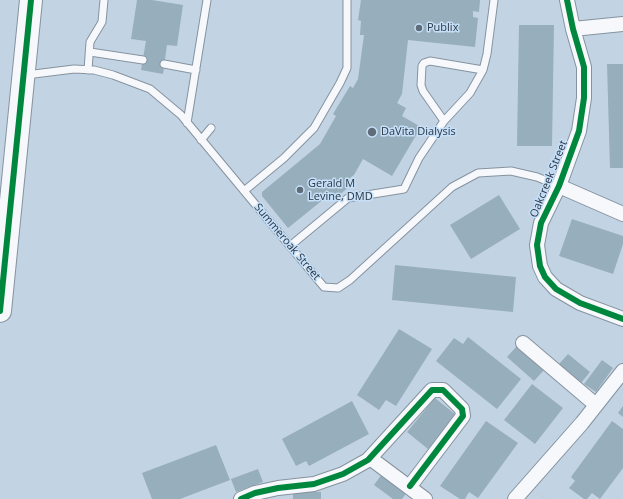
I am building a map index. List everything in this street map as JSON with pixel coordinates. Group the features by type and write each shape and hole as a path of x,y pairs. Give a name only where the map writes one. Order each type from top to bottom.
{"main road":[{"path":"0,311 31,0"}],"street":[{"name":"Oakcreek Street","path":"567,0 573,29 584,67 584,98 579,130 559,186 541,222 537,245 540,266 545,277 556,289 580,302 623,319"},
{"path":"573,29 623,24"},
{"name":"Summeroak Street","path":"559,186 623,214"},
{"path":"523,343 596,405"},
{"path":"515,499 582,423 623,371"},
{"path":"241,499 255,492 314,484 343,474 370,458 432,390 443,390 462,409 463,416 410,486"},
{"path":"370,458 410,486 425,499"}],"lane":[{"path":"88,70 90,42 102,22 104,0"},
{"path":"187,123 208,0"},
{"path":"244,191 284,158 314,128 340,83 347,68 347,0"},
{"path":"290,246 348,198 404,189 419,158 444,121 470,94 483,70 487,54 494,0"},
{"path":"90,52 143,60"},
{"path":"444,121 423,91 421,85 422,66 424,63 430,61 483,70"},
{"path":"164,64 196,70"},
{"name":"Summeroak Street","path":"23,75 74,69 88,70 112,75 150,89 180,115 324,287 338,288 350,280 452,187 478,172 511,171 537,177 559,186"},
{"path":"201,140 211,128"}],"building":[{"path":"137,0 152,0 183,5 177,46 167,45 163,74 141,70 146,41 131,39"},
{"path":"361,0 480,0 479,12 473,11 473,17 478,18 475,47 408,40 402,94 397,103 406,108 402,116 421,127 392,176 363,159 354,175 344,182 349,187 334,199 330,194 288,228 262,196 262,192 320,144 336,116 333,114 350,86 353,88 358,79 364,35 360,35 361,21 358,20"},
{"path":"519,25 554,25 552,146 517,146"},
{"path":"607,64 623,64 623,168 610,168"},
{"path":"499,195 520,229 471,259 450,225"},
{"path":"572,219 623,236 623,244 613,274 559,256"},
{"path":"395,265 516,277 513,312 392,300"},
{"path":"399,329 432,349 396,406 386,400 379,410 357,395"},
{"path":"468,337 521,379 497,409 436,361 454,338 463,344"},
{"path":"517,346 544,370 534,381 507,357"},
{"path":"568,354 590,372 581,383 559,364"},
{"path":"602,360 613,368 596,392 584,384"},
{"path":"532,384 563,408 535,444 504,420"},
{"path":"435,398 456,415 428,449 407,432"},
{"path":"352,401 369,434 309,466 306,461 296,466 282,439"},
{"path":"623,406 623,417 618,413"},
{"path":"486,421 518,443 478,498 469,492 465,499 460,499 440,486"},
{"path":"612,421 623,429 623,468 600,499 592,493 587,499 584,499 569,488 575,481 571,477"},
{"path":"216,445 230,480 180,499 152,499 142,473"},
{"path":"258,469 263,482 236,492 231,479"},
{"path":"382,474 407,492 402,499 393,499 374,485"},
{"path":"293,491 321,492 321,499 293,499"}],"cycle path":[{"path":"0,311 31,0"},
{"path":"567,0 573,29 584,67 584,98 579,131 559,186 541,223 537,245 540,266 545,277 556,289 580,303 623,319"},
{"path":"241,499 255,493 278,488 314,484 343,474 368,460 432,390 443,390 462,409 463,416 410,486"}],"place":[{"name":"Publix","path":"419,28"},
{"name":"DaVita Dialysis","path":"372,132"},
{"name":"Gerald M Levine, DMD","path":"300,190"}]}
